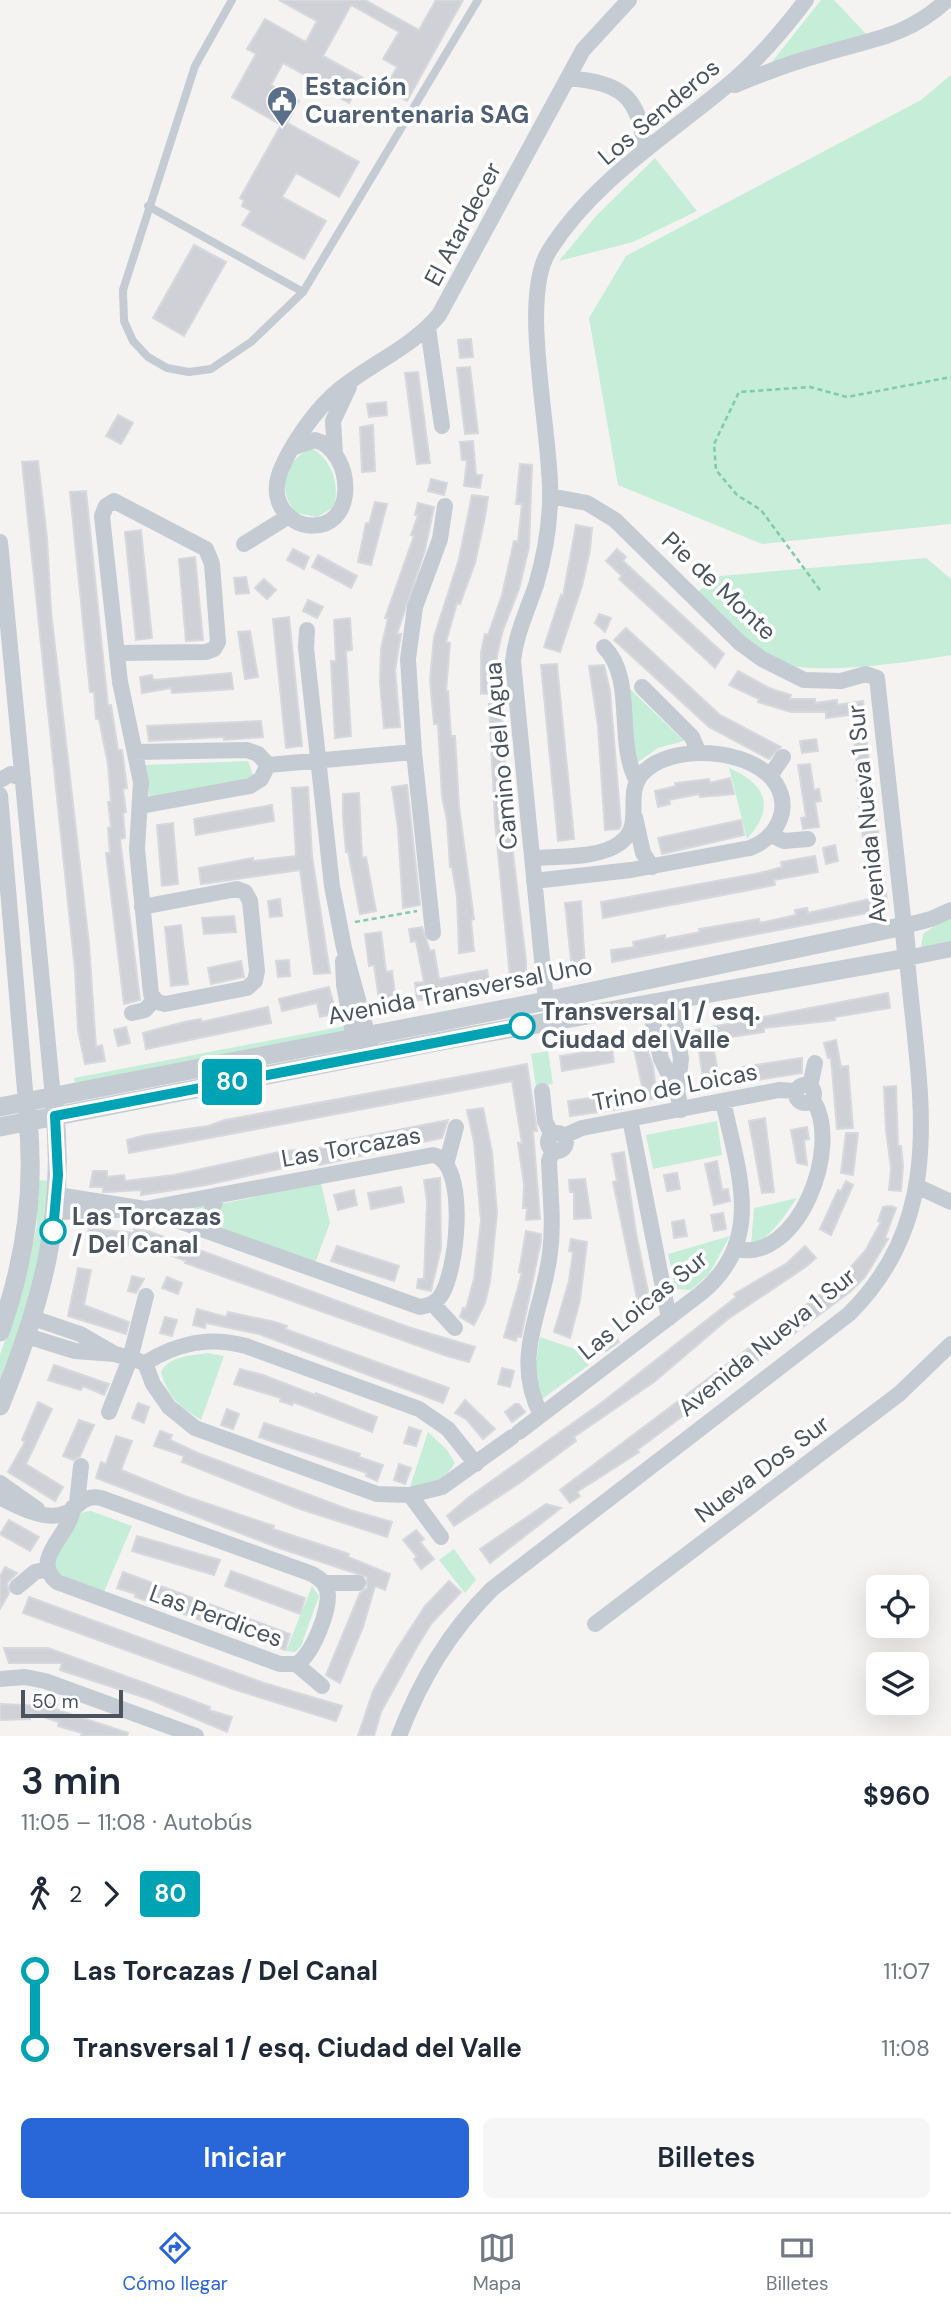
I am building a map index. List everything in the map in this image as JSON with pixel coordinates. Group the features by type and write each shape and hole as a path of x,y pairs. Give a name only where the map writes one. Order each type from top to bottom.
{"street":[{"name":"El Atardecer","path":"357,377 339,404 333,421 336,458 347,487 340,512 328,522 302,524 289,516 279,501 276,487 292,448 323,404 357,377 401,350 428,328 450,298 587,44 629,0"},
{"name":"Los Senderos","path":"543,262 575,218 645,149 720,91 757,58 806,0"},
{"path":"720,91 794,62 900,33 923,20 947,0"},
{"path":"568,78 603,84 625,94 639,115 645,149"},
{"name":"Camino del Agua","path":"543,262 535,301 550,496 542,561 518,632 513,661 546,1001"},
{"path":"428,328 442,426"},
{"path":"292,448 315,440 326,445 336,458"},
{"name":"Pie de Monte","path":"550,496 587,503 615,520 740,643 762,659 804,680 841,681 866,674"},
{"path":"117,653 214,649 218,642 217,553 123,503 114,501 106,506 102,516 117,653 125,711 141,782 137,849 154,1000 145,1010 132,1013"},
{"path":"433,933 408,677 411,624 440,539 445,506"},
{"path":"244,544 289,516"},
{"path":"0,542 54,1106 58,1194 30,1327 0,1406"},
{"path":"307,630 306,648 338,925 363,1047"},
{"path":"604,647 617,663 629,760 637,780"},
{"name":"Avenida Nueva 1 Sur","path":"400,1736 434,1659 477,1604 518,1567 861,1303 885,1276 904,1247 923,1189 925,1133 879,682 874,676 866,674"},
{"path":"642,687 692,737 699,752"},
{"path":"135,752 247,750 258,754 268,765"},
{"path":"268,765 414,752"},
{"path":"534,881 652,867 750,848 771,835 779,824 782,808 779,791 769,776 758,768 725,755 699,752 657,762 637,780 634,792 635,817 643,853 652,867"},
{"path":"769,776 783,757"},
{"path":"141,806 250,786 261,779 268,765"},
{"path":"0,780 11,774 23,779"},
{"path":"0,795 32,1175 24,1248 0,1332"},
{"path":"532,858 602,852 617,845 628,835 635,817"},
{"path":"771,835 784,841 808,839"},
{"path":"617,845 627,850 631,857 631,870"},
{"path":"142,907 237,889 245,892 250,901 257,971 253,984 165,1003 154,1000"},
{"path":"904,926 951,910"},
{"name":"Avenida Transversal Uno","path":"363,1047 611,986 904,926"},
{"path":"843,939 852,954 847,968"},
{"path":"907,958 951,949"},
{"name":"Avenida Transversal Uno","path":"0,1107 26,1101 54,1106 363,1047 615,1011 907,958"},
{"path":"734,962 741,973 738,988"},
{"path":"611,986 610,997 615,1011"},
{"path":"671,1000 681,1059 677,1091"},
{"path":"649,1004 661,1059 677,1091 681,1110"},
{"path":"736,1250 752,1252 766,1247 788,1229 808,1199 822,1153 822,1121 806,1092 815,1063"},
{"name":"Trino de Loicas","path":"556,1140 582,1128 779,1090 806,1092"},
{"path":"541,1415 529,1386 526,1357 550,1253 549,1161 556,1140 545,1121 542,1091"},
{"name":"Las Loicas Sur","path":"130,1359 169,1407 204,1432 367,1491 388,1496 410,1495 442,1487 711,1285 736,1250 742,1224 742,1196 723,1101"},
{"name":"Avenida Transversal Uno","path":"0,1127 29,1122 54,1106"},
{"path":"630,1119 669,1318"},
{"path":"447,1161 456,1127"},
{"name":"Las Torcazas","path":"58,1194 145,1209 414,1305 433,1304 446,1286 455,1230 455,1187 447,1161 427,1154 145,1209"},
{"path":"32,1175 45,1170 58,1194"},
{"path":"923,1189 951,1202"},
{"path":"215,1234 210,1214 218,1195"},
{"path":"109,1412 130,1359 146,1296"},
{"path":"433,1304 455,1328"},
{"path":"30,1327 75,1351 130,1359 190,1343 220,1340 246,1346 419,1409 448,1429 476,1464"},
{"name":"Nueva Dos Sur","path":"595,1624 899,1394 951,1344"},
{"path":"17,1587 35,1572 48,1569 47,1559 72,1517 81,1466"},
{"path":"0,1483 46,1514 56,1533 54,1545"},
{"path":"410,1495 441,1536"},
{"path":"0,1497 46,1514 62,1515 88,1497 101,1498 307,1572 324,1583 358,1583"},
{"name":"Las Perdices","path":"48,1569 53,1579 62,1585 280,1664 296,1664 309,1653 328,1602 324,1583"},
{"path":"296,1664 322,1686"},
{"path":"0,1679 25,1677 46,1681 196,1736"}],"lane":[{"path":"232,0 195,66 123,290 122,311 133,341 157,363 189,372 221,365 251,342 303,292 478,0"},
{"path":"148,206 303,292"}],"path":[{"path":"820,590 761,510 737,495 716,470 714,444 739,392 810,387 847,397 951,377"},
{"path":"338,925 431,908"}],"green space":[{"path":"821,0 834,0 867,35 771,63"},
{"path":"951,75 951,524 762,544 618,485 589,318 626,256 921,100"},
{"path":"655,158 697,211 633,242 559,261 596,216"},
{"path":"312,448 329,466 336,490 334,507 317,517 296,513 286,494 285,485 289,468 302,453"},
{"path":"926,558 951,579 951,655 842,668 783,664 771,660 747,644 694,594 720,576"},
{"path":"626,685 684,741 658,748 635,764"},
{"path":"248,761 253,775 245,782 150,799 145,765"},
{"path":"729,768 751,781 763,798 762,817 747,839"},
{"path":"951,915 951,941 921,949 923,934"},
{"path":"345,1026 346,1032 75,1085 74,1078"},
{"path":"548,1051 553,1084 536,1087 531,1054"},
{"path":"717,1121 722,1155 653,1169 646,1135"},
{"path":"37,1180 51,1181 44,1233 26,1309 0,1383 0,1355 26,1277 37,1225"},
{"path":"321,1183 330,1223 315,1263 228,1232 218,1223 221,1204"},
{"path":"797,1198 771,1232 751,1246 754,1208"},
{"path":"205,1205 204,1223 178,1214 179,1211"},
{"path":"730,1236 709,1274 691,1290 676,1289 668,1254"},
{"path":"540,1337 578,1350 589,1365 542,1399 534,1374"},
{"path":"207,1353 224,1356 201,1420 175,1400 161,1372 175,1360"},
{"path":"428,1432 447,1450 455,1463 435,1482 409,1490"},
{"path":"91,1511 132,1526 103,1594 57,1576 52,1565 80,1513"},
{"path":"454,1549 476,1580 465,1593 439,1560"},
{"path":"312,1586 319,1596 301,1646 295,1652 286,1651"}],"building":[{"name":"Estación Cuarentenaria SAG","path":"279,0 365,0 419,30 436,0 463,0 407,101 385,89 397,67 383,59 399,32 351,5 323,56 363,78 349,103 283,63 271,85 299,101 287,123 359,162 339,197 296,173 282,197 326,221 304,259 242,225 251,211 242,206 244,200 240,198 281,125 232,97 256,54 247,49 265,19 306,42 317,21"},
{"path":"194,245 226,262 184,336 153,318"},
{"path":"471,339 473,357 460,358 458,340"},
{"path":"470,367 478,433 465,434 457,368"},
{"path":"418,372 430,463 417,464 405,373"},
{"path":"386,402 387,415 369,417 367,404"},
{"path":"118,415 133,423 121,444 106,436"},
{"path":"373,425 375,471 362,472 360,427"},
{"path":"473,441 476,475 482,475 480,488 464,486 467,460 462,460 460,442"},
{"path":"38,461 47,538 51,611 89,944 96,1047 102,1045 105,1061 85,1064 78,1030 75,970 22,462"},
{"path":"520,464 532,465 529,547 519,589 503,630 497,655 498,693 481,694 481,652 485,634 488,635 502,595 514,541 518,542 522,504 516,504"},
{"path":"431,479 447,483 444,495 428,491"},
{"path":"86,491 108,706 111,705 118,750 122,750 127,788 123,789 125,838 120,839 140,1000 124,1004 106,853 110,853 108,828 111,827 108,764 99,719 96,719 94,692 90,692 70,492"},
{"path":"472,495 488,497 485,517 475,563 460,604 457,603 446,642 450,643 446,691 451,736 455,736 459,807 474,919 471,920 474,951 459,953 457,897 450,867 438,724 434,724 430,680 434,637 459,559"},
{"path":"375,502 387,504 371,565 358,562 366,523 369,524"},
{"path":"418,503 434,507 425,550 397,634 401,634 395,670 400,727 384,728 380,683 381,649 388,618 385,618 414,536 411,535 418,515 415,515"},
{"path":"576,525 592,528 590,550 582,586 560,652 544,647 561,595 563,596"},
{"path":"141,530 152,638 136,640 125,532"},
{"path":"293,549 309,557 304,569 287,560"},
{"path":"617,549 626,557 623,561 724,654 715,668 619,579 622,576 606,561"},
{"path":"318,555 357,576 351,588 312,567"},
{"path":"195,557 203,640 186,641 179,559"},
{"path":"246,577 249,593 236,594 234,578"},
{"path":"264,579 276,590 267,599 255,588"},
{"path":"308,600 323,607 317,618 303,611"},
{"path":"599,614 611,618 605,632 595,623"},
{"path":"289,617 302,746 286,748 273,619"},
{"path":"350,618 352,650 346,651 351,736 335,738 331,661 336,661 334,620"},
{"path":"626,628 720,715 781,747 769,759 709,727 614,640"},
{"path":"250,631 258,677 245,679 238,632"},
{"path":"557,664 574,839 558,841 541,665"},
{"path":"604,665 610,691 621,825 619,829 605,830 598,726 589,666"},
{"path":"738,671 769,688 791,695 789,699 815,699 815,703 837,700 837,705 863,701 865,713 826,718 826,712 791,712 758,702 759,699 729,685"},
{"path":"231,673 233,689 172,693 171,688 142,693 140,677 152,675 153,680"},
{"path":"489,704 501,704 511,837 526,961 526,973 523,973 524,977 533,977 534,984 499,991 497,980 510,978 495,821"},
{"path":"261,721 263,737 224,740 224,737 149,741 147,726"},
{"path":"866,737 888,909 612,962 611,950 634,947 633,942 665,935 665,939 700,932 699,929 759,919 760,923 796,915 795,910 807,908 808,913 874,898 866,866 855,764 854,739"},
{"path":"816,739 818,751 802,753 800,741"},
{"path":"810,764 814,790 819,789 821,801 815,802 819,827 803,829 801,818 806,817 798,765"},
{"path":"730,778 734,794 700,797 699,794 669,800 670,804 658,807 655,791 676,786 675,783 709,779 710,783"},
{"path":"407,785 420,905 403,908 398,828 392,787"},
{"path":"308,787 312,856 330,973 314,974 300,870 201,884 199,868 253,858 253,861 296,856 292,788"},
{"path":"359,793 362,858 366,857 376,911 360,914 348,851 346,852 343,817 343,794"},
{"path":"272,805 274,821 196,835 194,819"},
{"path":"741,820 744,835 662,854 658,838"},
{"path":"173,823 178,884 162,886 157,825"},
{"path":"835,845 838,861 826,864 823,848"},
{"path":"815,856 818,872 774,880 775,885 603,918 601,902 760,873 782,867 781,862"},
{"path":"280,899 282,916 270,917 268,901"},
{"path":"581,901 585,968 572,970 565,903"},
{"path":"234,916 236,932 204,934 202,918"},
{"path":"181,925 188,984 171,986 165,927"},
{"path":"422,927 430,951 434,950 439,979 487,970 490,986 437,999 417,1000 415,983 424,982 416,941 411,942 409,929"},
{"path":"381,932 386,972 392,971 396,1003 380,1006 374,965 369,966 365,934"},
{"path":"289,960 290,976 278,977 276,961"},
{"path":"241,961 244,977 211,984 208,968"},
{"path":"329,987 336,1013 320,1017 317,1003 282,1011 279,999"},
{"path":"888,993 890,1008 835,1017 835,1020 764,1028 764,1032 712,1040 720,1082 704,1085 696,1030"},
{"path":"268,1007 271,1023 146,1049 143,1033 184,1022 201,1019 201,1022"},
{"path":"126,1027 130,1043 118,1046 114,1030"},
{"path":"643,1037 653,1066 657,1098 645,1100 632,1040"},
{"path":"836,1040 841,1067 848,1066 853,1128 837,1129 831,1058 828,1058 824,1043"},
{"path":"612,1048 614,1062 562,1071 560,1056"},
{"path":"802,1058 802,1073 744,1082 742,1067"},
{"path":"527,1064 537,1131 533,1131 540,1219 526,1220 527,1208 523,1208 524,1184 518,1143 522,1143 512,1081 129,1153 127,1140 146,1135 208,1126 225,1120"},
{"path":"896,1086 898,1146 901,1146 903,1166 901,1191 889,1190 891,1168 886,1131 884,1087"},
{"path":"619,1094 621,1109 570,1116 568,1101"},
{"path":"483,1108 492,1152 497,1213 490,1282 485,1303 474,1325 460,1317 463,1308 466,1309 474,1279 481,1221 474,1142 467,1110"},
{"path":"765,1118 774,1192 762,1193 749,1121"},
{"path":"448,1120 442,1138 319,1165 293,1166 206,1185 141,1195 141,1190 103,1192 103,1187 90,1187 93,1171 107,1171 107,1177 124,1175 125,1181 174,1175 279,1152 303,1149 303,1153 347,1140"},
{"path":"807,1127 809,1139 804,1140 807,1165 797,1163 791,1130"},
{"path":"846,1133 858,1133 853,1175 841,1173"},
{"path":"624,1152 636,1233 652,1311 640,1313 613,1182 617,1181 612,1154"},
{"path":"717,1161 722,1190 728,1189 730,1201 714,1205 705,1164"},
{"path":"677,1173 680,1189 667,1191 664,1175"},
{"path":"440,1178 441,1248 431,1291 417,1288 418,1279 424,1279 427,1201 424,1180"},
{"path":"585,1179 591,1218 574,1219 574,1192 570,1192 569,1180"},
{"path":"846,1181 853,1185 831,1235 820,1229 838,1190 841,1191"},
{"path":"401,1187 404,1202 371,1209 368,1193"},
{"path":"354,1190 357,1205 338,1210 334,1195"},
{"path":"883,1207 896,1208 885,1238 888,1239 865,1277 850,1292 637,1450 639,1452 577,1492 580,1496 570,1503 560,1490 839,1280 865,1251 881,1222 878,1221"},
{"path":"723,1213 726,1229 714,1231 711,1215"},
{"path":"684,1220 687,1236 674,1238 672,1222"},
{"path":"89,1228 134,1233 134,1229 148,1231 408,1327 475,1347 469,1362 447,1356 185,1263 186,1261 148,1247 87,1244"},
{"path":"526,1231 541,1234 541,1241 521,1337 517,1336 516,1341 504,1337 522,1273 519,1272"},
{"path":"571,1239 587,1242 580,1300 570,1338 554,1332 569,1281 573,1252 569,1251"},
{"path":"337,1246 399,1266 394,1281 331,1261"},
{"path":"805,1246 816,1258 807,1266 728,1319 654,1382 574,1437 576,1441 521,1482 454,1526 447,1516 469,1497 601,1403 736,1297 734,1294 787,1263"},
{"path":"78,1268 91,1270 84,1305 129,1322 126,1334 68,1316"},
{"path":"132,1276 144,1279 136,1293 128,1291"},
{"path":"167,1277 182,1283 178,1294 162,1288"},
{"path":"197,1309 226,1317 228,1312 275,1322 287,1326 285,1329 449,1388 443,1403 259,1334 206,1323 205,1328 193,1325"},
{"path":"165,1317 177,1320 172,1336 160,1333"},
{"path":"612,1332 619,1342 606,1351 599,1341"},
{"path":"54,1365 109,1384 104,1395 83,1386 81,1390 48,1380"},
{"path":"502,1368 514,1371 510,1387 498,1384"},
{"path":"240,1369 315,1395 316,1393 377,1417 372,1432 293,1402 292,1405 280,1401 281,1398 234,1384"},
{"path":"465,1400 495,1429 483,1439 466,1419 455,1413"},
{"path":"38,1402 52,1409 26,1464 63,1487 55,1501 8,1472 25,1442 22,1440"},
{"path":"138,1403 149,1407 144,1423 132,1418"},
{"path":"519,1404 525,1412 512,1422 505,1412"},
{"path":"227,1409 239,1414 233,1429 221,1425"},
{"path":"79,1420 94,1425 80,1456 73,1460 63,1456"},
{"path":"264,1423 360,1454 359,1457 383,1465 377,1481 366,1476 367,1473 259,1437"},
{"path":"409,1427 421,1431 416,1446 404,1443"},
{"path":"160,1431 172,1435 170,1440 198,1453 350,1510 392,1522 387,1537 300,1509 182,1462 184,1456 154,1446"},
{"path":"116,1436 132,1441 121,1470 185,1496 274,1526 273,1529 349,1554 348,1557 390,1574 385,1590 375,1586 363,1627 340,1683 326,1675 360,1593 367,1588 367,1577 279,1548 96,1478 101,1462 106,1464"},
{"path":"399,1464 411,1468 405,1484 394,1480"},
{"path":"546,1504 561,1508 490,1563 480,1549"},
{"path":"9,1520 39,1537 30,1551 0,1534"},
{"path":"416,1530 424,1539 420,1542 434,1559 421,1569 414,1559 417,1557 403,1540"},
{"path":"137,1536 220,1560 214,1575 132,1551"},
{"path":"5,1567 17,1573 7,1583 9,1593 0,1609 0,1576"},
{"path":"231,1571 305,1598 300,1614 225,1586"},
{"path":"123,1572 290,1634 285,1650 135,1597 136,1594 117,1588"},
{"path":"449,1581 461,1592 431,1624 418,1645 381,1712 374,1736 358,1736 373,1691 397,1649 425,1606"},
{"path":"29,1597 264,1683 342,1706 336,1721 236,1690 23,1613"},
{"path":"4,1648 48,1648 210,1707 209,1710 232,1717 227,1732 149,1699 60,1670 62,1663 9,1663"},
{"path":"46,1702 57,1705 55,1709 128,1733 127,1736 81,1736 82,1733 58,1726 59,1722 31,1713 30,1719 0,1720 0,1704 44,1706"}],"bus line":[{"name":"80","path":"53,1231 58,1175 55,1116 522,1026"}],"place":[{"name":"Estación Cuarentenaria SAG","path":"282,128"},
{"name":"Transversal 1 / esq. Ciudad del Valle","path":"522,1026"},
{"name":"Las Torcazas / Del Canal","path":"53,1231"}]}
